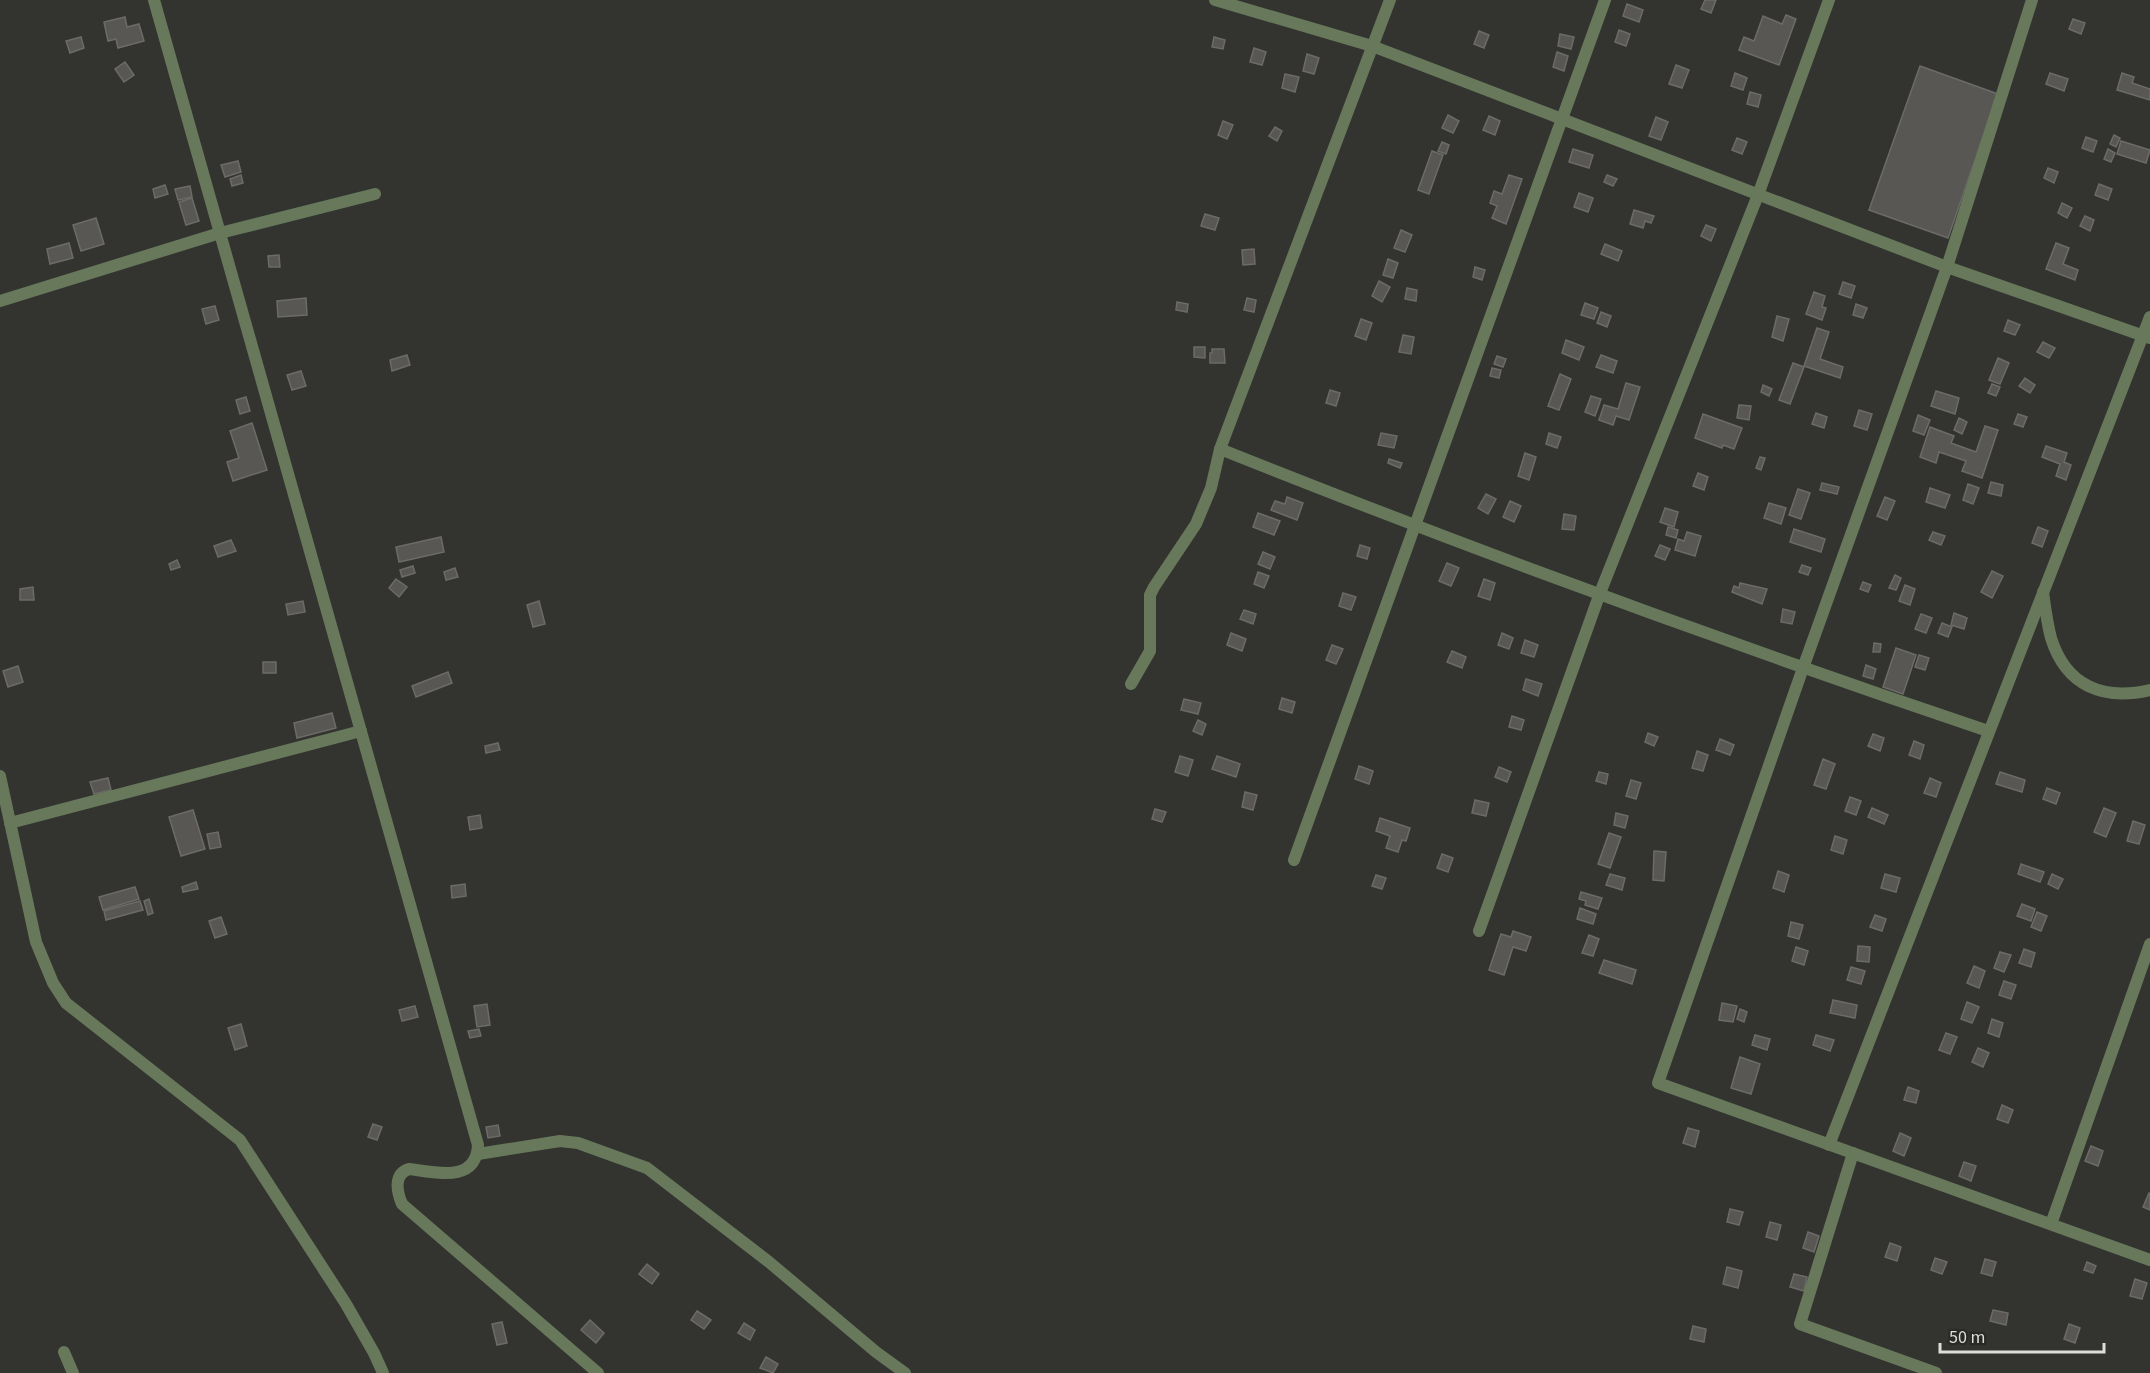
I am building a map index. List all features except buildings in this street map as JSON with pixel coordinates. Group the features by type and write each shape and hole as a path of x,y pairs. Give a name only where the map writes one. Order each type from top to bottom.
{"street":[{"path":"154,0 478,1144 478,1154 473,1164 456,1173 409,1169 403,1171 399,1176 398,1193 402,1204 598,1373"},
{"path":"1215,0 1372,46 1947,267 2146,337"},
{"path":"1131,684 1149,651 1150,595 1196,524 1211,488 1220,449 1390,0"},
{"path":"1294,860 1605,0"},
{"path":"1479,931 1600,593 1758,195 1829,0"},
{"path":"2032,0 1947,267 1803,668 1658,1083 2150,1260"},
{"path":"0,301 220,233 375,194"},
{"path":"1829,1144 1988,730 2146,337 2150,317"},
{"path":"1220,449 1414,527 1803,668 1988,730"},
{"path":"2043,592 2052,638 2065,668 2085,686 2131,694 2150,690"},
{"path":"10,823 361,731"},
{"path":"0,776 36,942 53,983 66,1003 240,1140 346,1304 383,1373"},
{"path":"2051,1224 2150,944"},
{"path":"478,1154 560,1141 578,1143 647,1168 769,1262 876,1352 905,1373"},
{"path":"1853,1153 1800,1324 1936,1373"},
{"path":"64,1353 73,1373"}]}
